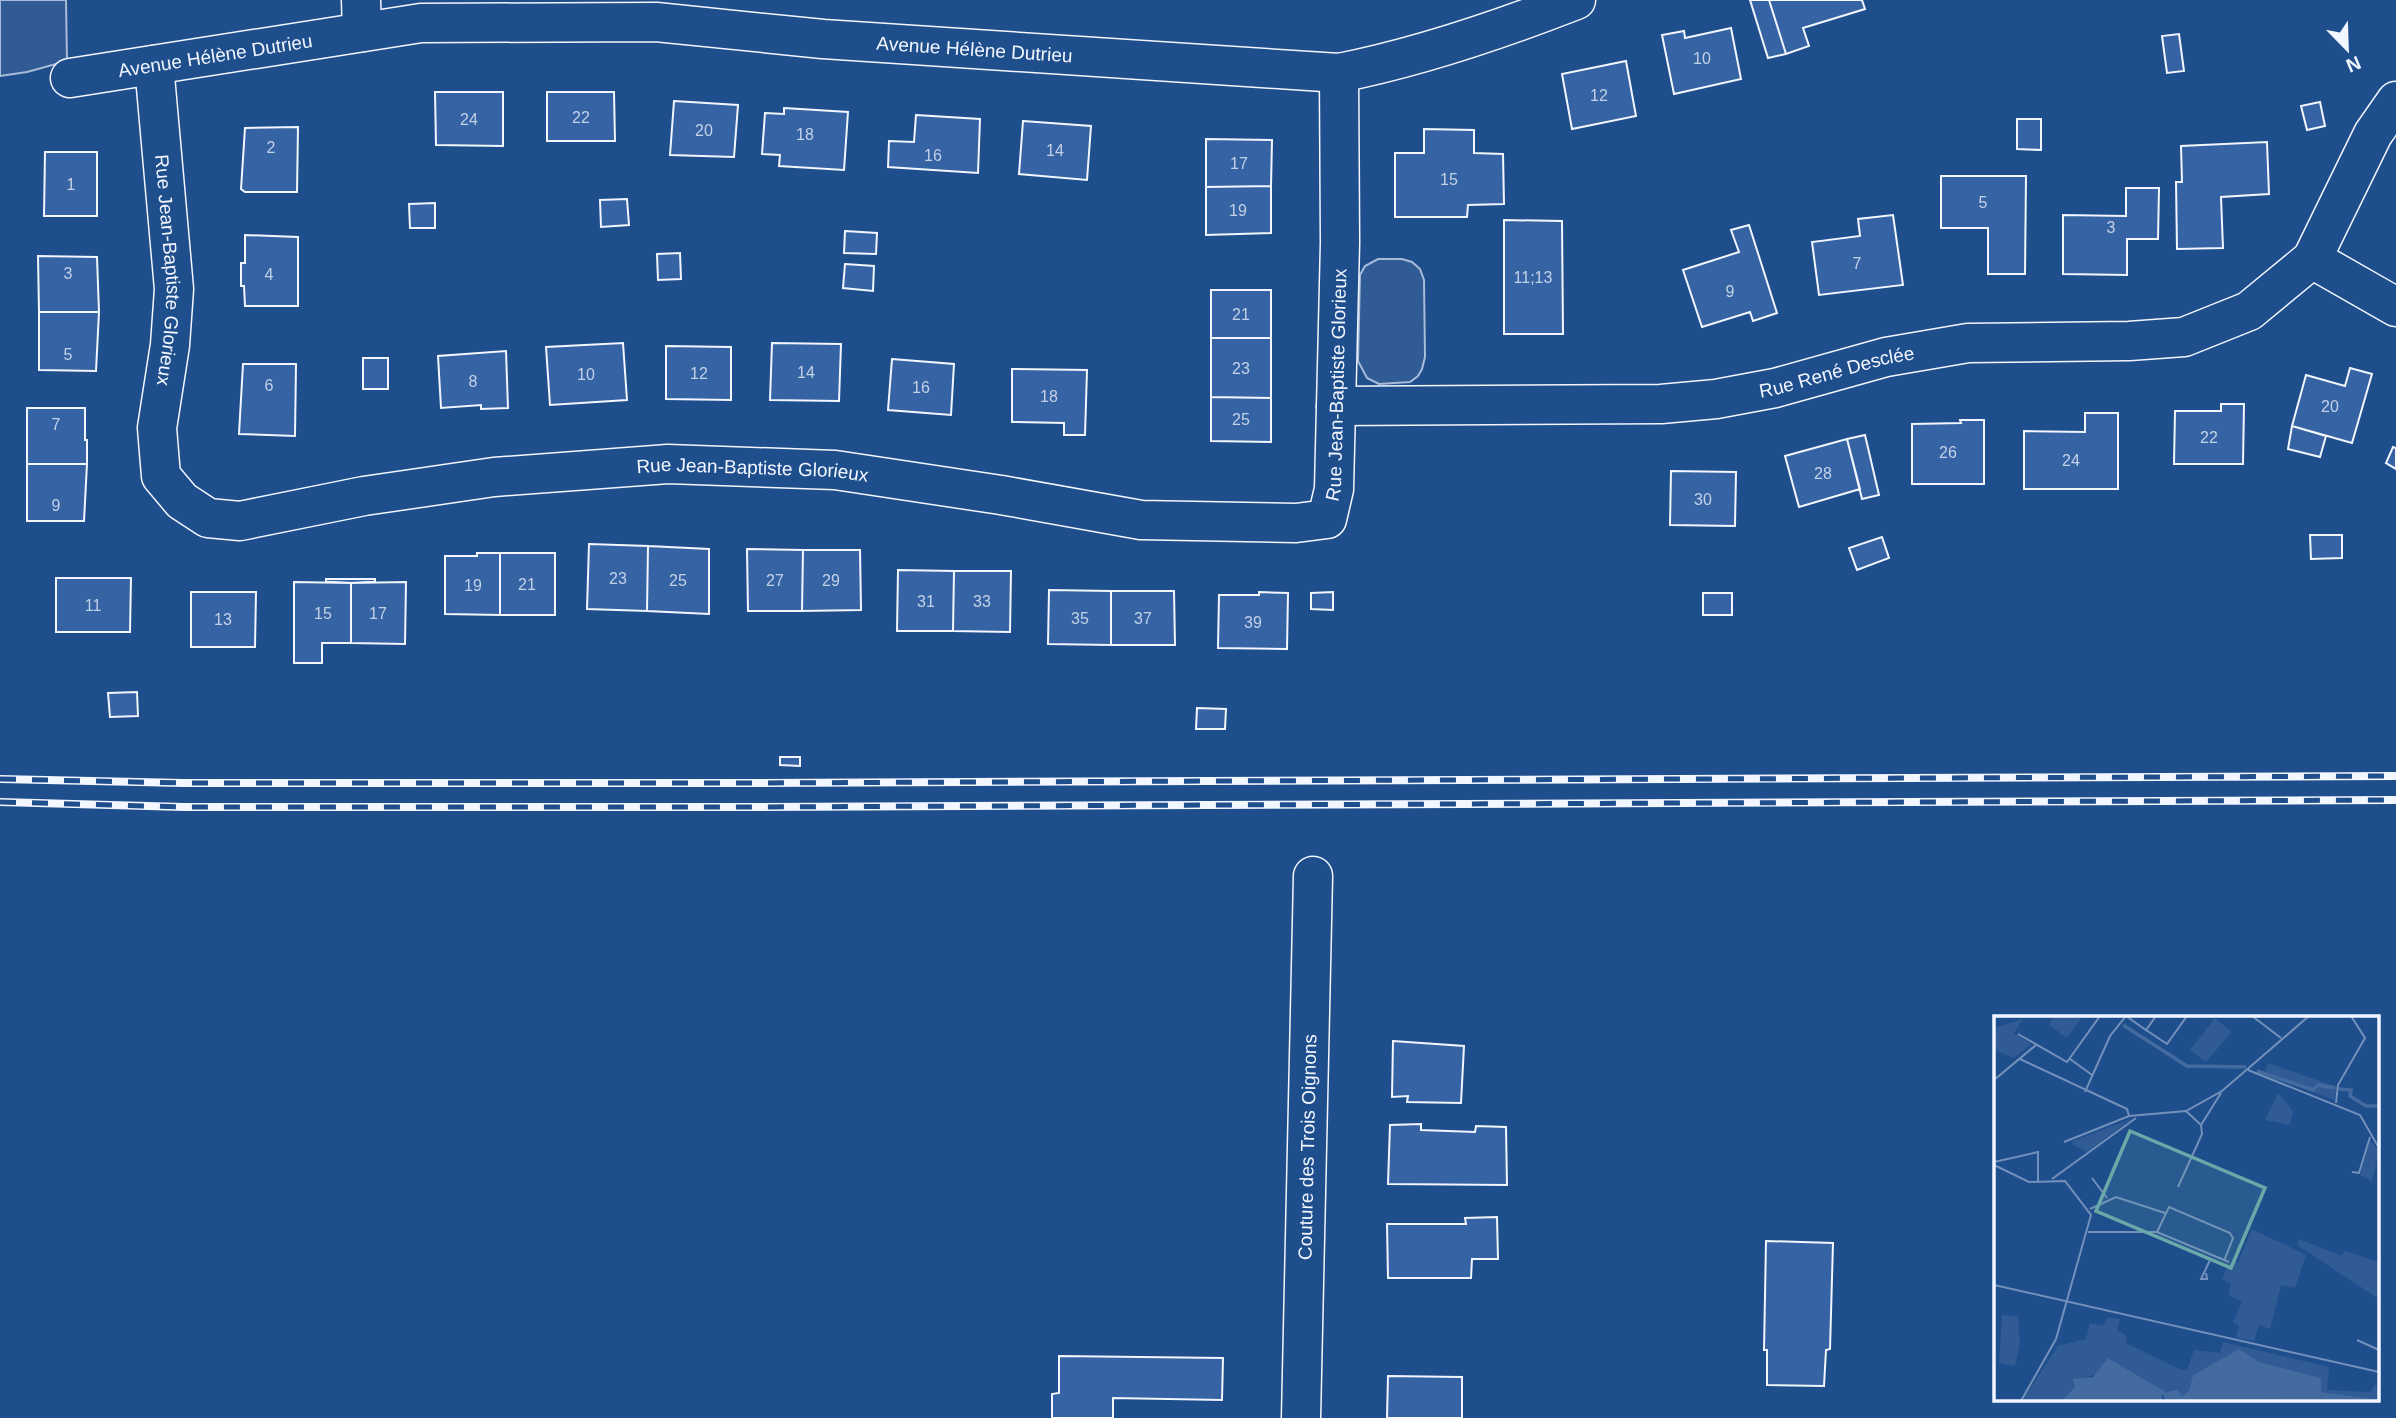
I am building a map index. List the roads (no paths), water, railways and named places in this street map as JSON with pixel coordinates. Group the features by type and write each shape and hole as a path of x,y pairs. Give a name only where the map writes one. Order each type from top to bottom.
{"street":[{"name":"Avenue Hélène Dutrieu","path":"70,78 154,65 361,16 421,23 656,22 823,39 1339,73 1391,63 1513,24 1576,0"},
{"name":"Rue Jean-Baptiste Glorieux","path":"154,65 174,289 170,345 157,428 161,476 182,501 208,518 240,521 364,496 494,477 668,464 835,470 1141,520 1296,523 1327,519 1334,489 1340,243 1339,73"},
{"name":"Rue René Desclée","path":"1336,406 1661,404 1716,400 1775,388 1886,357 1968,343 2129,341 2184,337 2249,311 2312,259 2373,134 2396,102"},
{"path":"2312,259 2396,307"},
{"name":"Couture des Trois Oignons","path":"1301,1418 1313,876"}],"railway":[{"path":"0,779 183,783 745,783 2396,776"},
{"path":"0,802 184,807 747,807 2396,800"}]}
